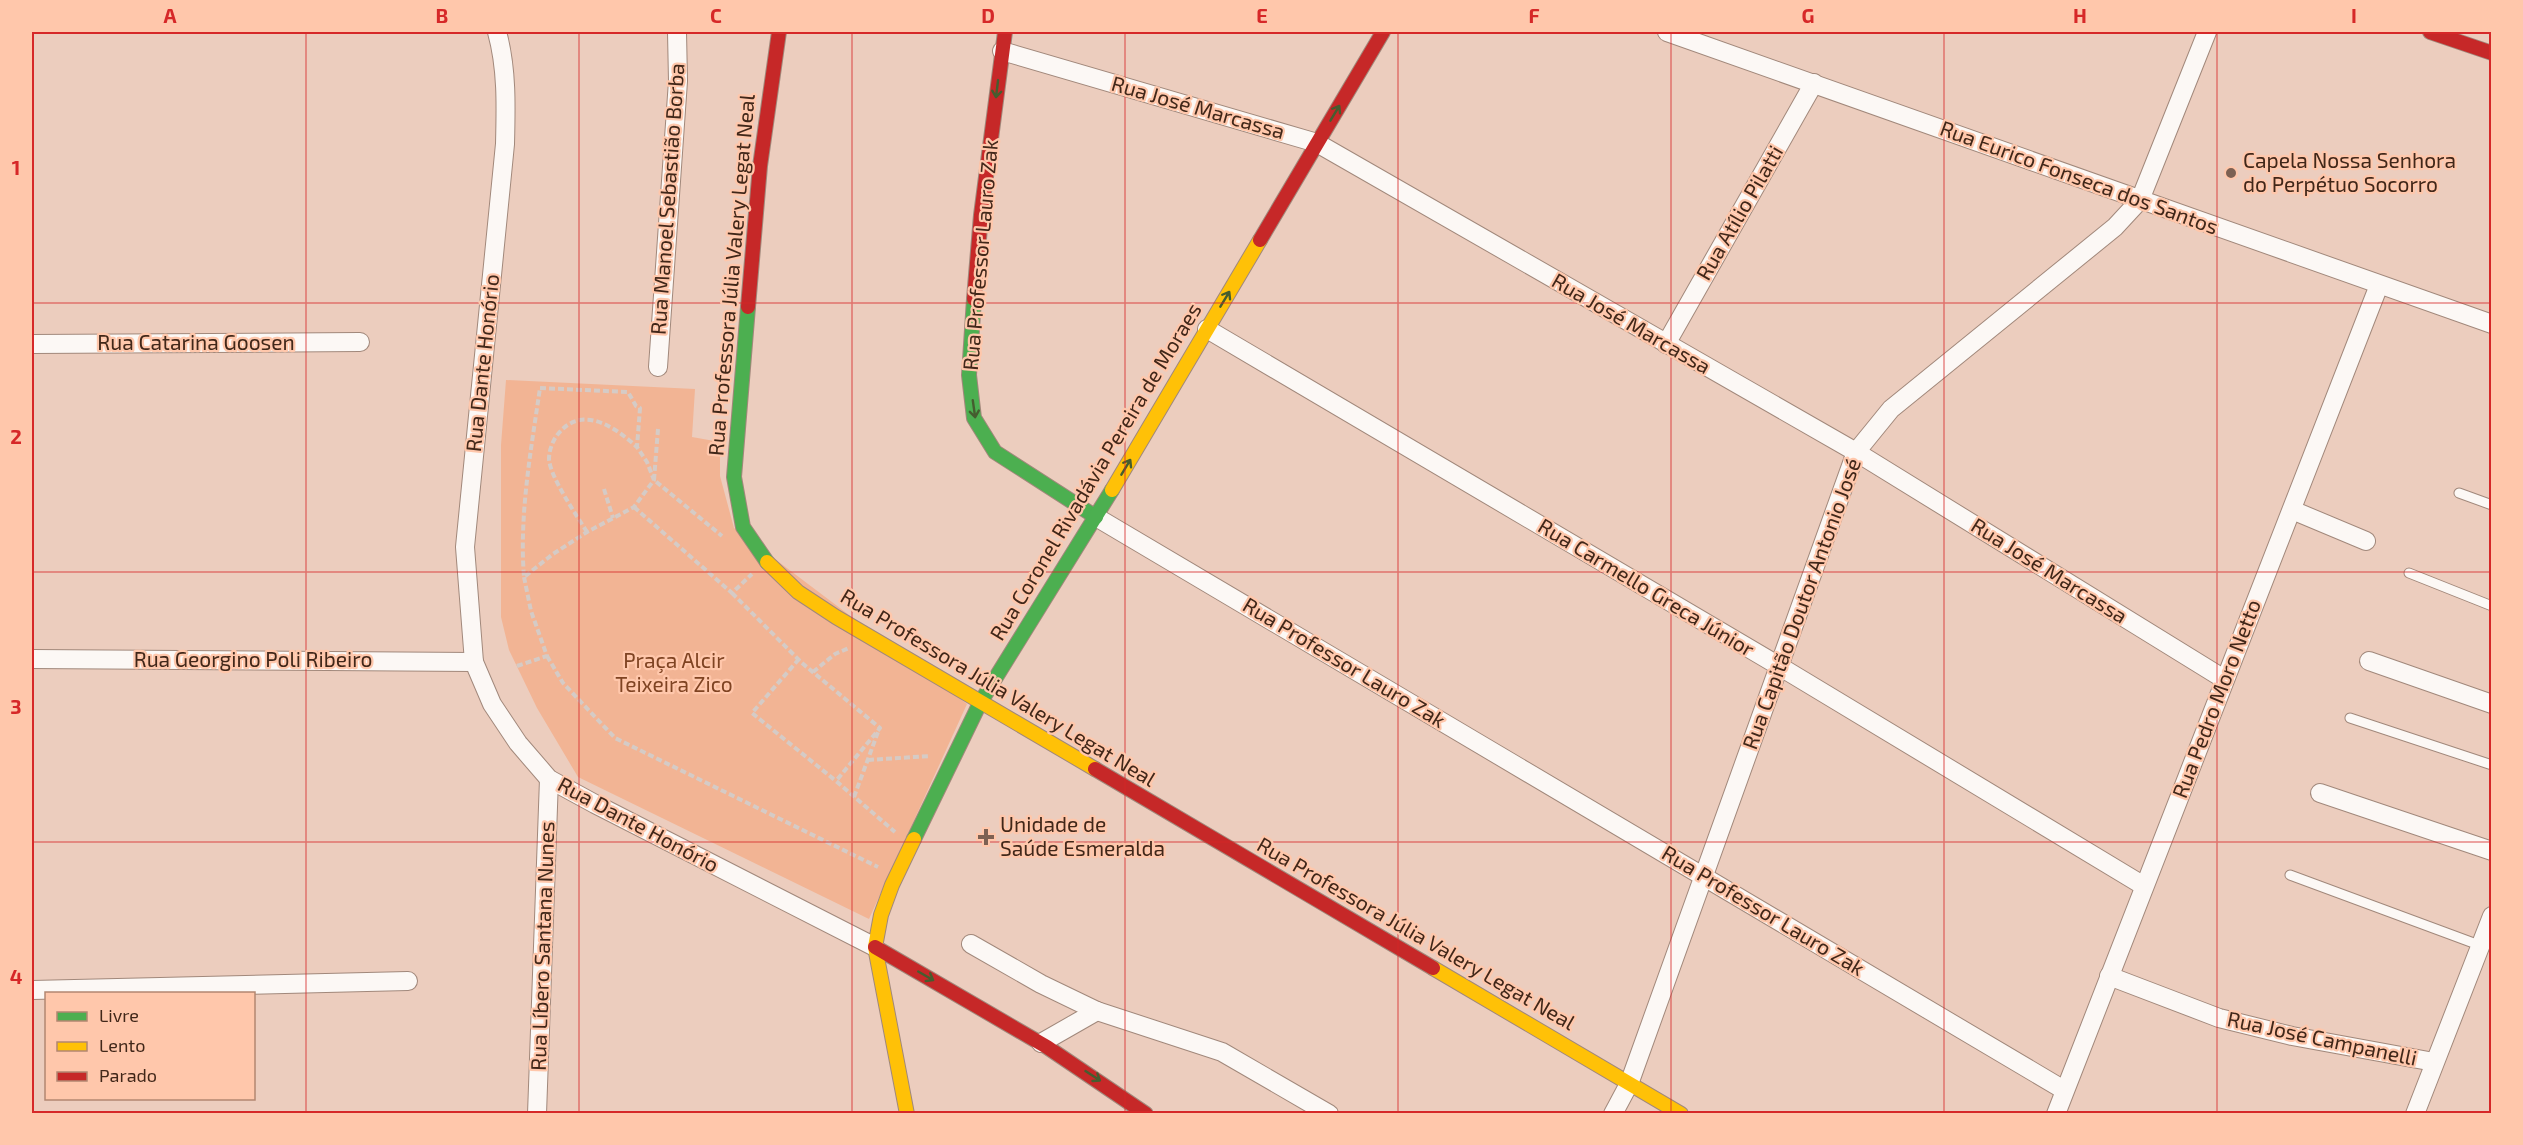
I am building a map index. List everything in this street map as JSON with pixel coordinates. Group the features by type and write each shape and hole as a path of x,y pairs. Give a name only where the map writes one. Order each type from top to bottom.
{"street":[{"name":"Rua Dante Honório","path":"498,32 506,100 505,144 465,547 474,662 492,704 518,743 549,779 875,947 1046,1039 1146,1113"},
{"name":"Rua Manoel Sebastião Borba","path":"658,367 678,81 677,32"},
{"name":"Rua Professora Júlia Valery Legat Neal","path":"779,32 760,166 734,477 743,527 767,562 798,592 836,617 1681,1113"},
{"name":"Rua Professor Lauro Zak","path":"1005,32 981,215 969,375 974,418 995,452 1096,517 2064,1090"},
{"name":"Rua Coronel Rivadávia Pereira de Moraes","path":"875,947 881,915 892,885 980,703 1096,517 1383,32"},
{"name":"Rua Eurico Fonseca dos Santos","path":"1667,32 2492,324"},
{"name":"Rua Capitão Doutor Antonio José","path":"1613,1113 1629,1084 1856,452 1891,409 2115,227 2140,200 2207,32"},
{"path":"2430,32 2492,53"},
{"name":"Rua José Marcassa","path":"1002,51 1317,143 1856,452 2224,678"},
{"name":"Rua Atílio Pilatti","path":"1666,344 1814,83"},
{"name":"Rua Pedro Moro Netto","path":"2056,1113 2379,285"},
{"name":"Rua Carmello Greca Júnior","path":"1207,329 1779,666 2144,886"},
{"name":"Rua Catarina Goosen","path":"32,344 360,342"},
{"path":"2292,510 2367,541"},
{"name":"Rua Georgino Poli Ribeiro","path":"32,659 474,662"},
{"path":"2369,662 2492,704"},
{"name":"Rua Líbero Santana Nunes","path":"537,1113 549,779"},
{"path":"2320,793 2492,851"},
{"path":"2415,1113 2492,916"},
{"path":"971,944 1041,984 1096,1011 1222,1052 1329,1113"},
{"path":"875,947 907,1113"},
{"name":"Rua José Campanelli","path":"2109,976 2219,1018 2292,1036 2434,1062"},
{"path":"32,990 408,981"},
{"path":"1046,1039 1096,1011"}],"lane":[{"path":"2458,494 2492,505"},
{"path":"2409,573 2492,606"},
{"path":"2350,718 2492,765"},
{"path":"2290,875 2479,945"}],"path":[{"path":"637,447 639,408 628,392 540,388 530,455 521,545 524,577 531,610 547,656 563,683 615,738 887,871"},
{"path":"587,532 553,472 549,459 553,441 566,424 585,420 615,428 637,447 647,462 654,480 724,539"},
{"path":"524,577 553,554 587,532 634,507 654,480 658,429"},
{"path":"604,489 613,518"},
{"path":"634,507 732,593 813,672 880,728"},
{"path":"732,593 753,572"},
{"path":"813,672 834,654 854,647"},
{"path":"517,666 547,656"},
{"path":"799,659 752,713 902,838"},
{"path":"836,781 880,728"},
{"path":"854,797 880,728"},
{"path":"868,760 932,756"}],"green space":[{"name":"Praça Alcir Teixeira Zico","path":"506,380 695,389 692,437 720,442 720,476 734,528 967,704 869,919 578,777 537,708 509,650 501,617 501,445"}],"traffic: fast":[{"path":"974,299 969,375 974,418 995,452 1096,517"},
{"path":"748,307 734,477 743,527 767,562"},
{"path":"914,839 980,703 1112,490"}],"traffic: slow":[{"path":"1112,490 1260,240"},
{"path":"767,562 798,592 836,617 1095,769"},
{"path":"907,1114 875,947 881,915 892,885 914,839"},
{"path":"1433,968 1681,1114"}],"traffic: jam":[{"path":"748,307 760,166 779,32"},
{"path":"974,299 981,215 1005,32"},
{"path":"1260,240 1383,32"},
{"path":"2430,32 2492,53"},
{"path":"1095,769 1433,968"},
{"path":"875,947 1047,1047 1146,1114"}],"place":[{"name":"Capela Nossa Senhora do Perpétuo Socorro","path":"2231,173"},
{"name":"Unidade de Saúde Esmeralda","path":"986,837"}]}
